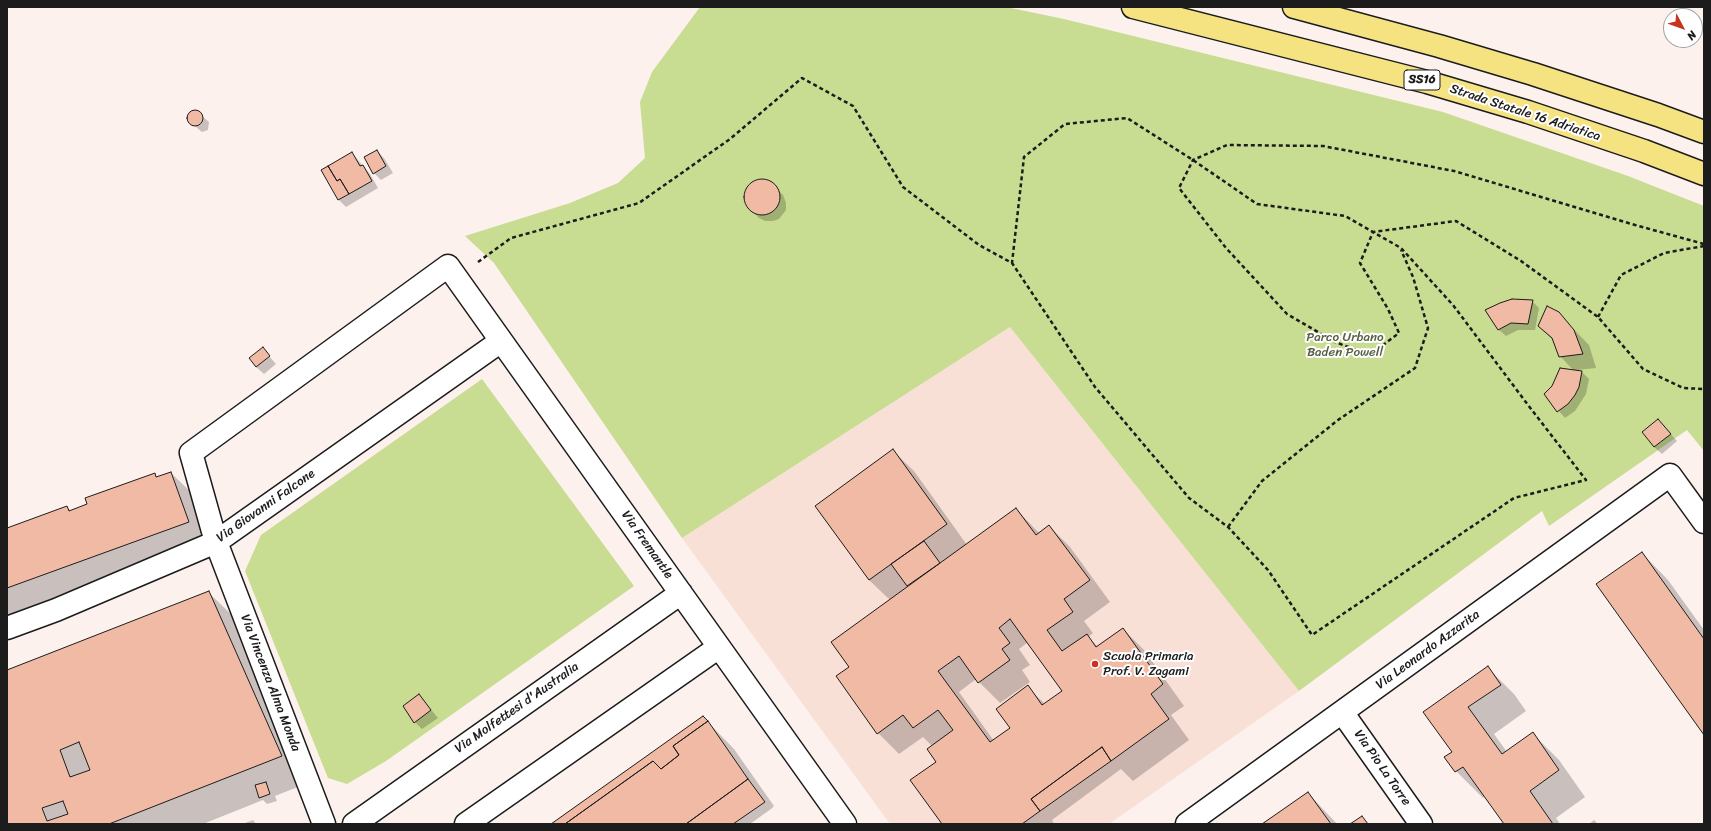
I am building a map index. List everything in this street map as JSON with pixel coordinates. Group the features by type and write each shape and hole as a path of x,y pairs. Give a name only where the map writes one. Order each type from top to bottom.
{"highway":[{"name":"Strada Statale 16 Adriatica","path":"1133,7 1434,84 1644,151 1704,174"},
{"path":"1294,7 1439,46 1526,72 1658,115 1704,132"}],"street":[{"name":"Via Fremantle","path":"452,272 681,593 841,823"},
{"name":"Via Vincenza Alma Monda","path":"324,824 216,542 191,453 452,272"},
{"name":"Via Giovanni Falcone","path":"7,628 56,610 216,542 501,341"},
{"name":"Via Leonardo Azzarita","path":"1187,824 1670,475 1704,522"},
{"name":"Via Molfettesi d'Australia","path":"354,824 681,593"},
{"path":"466,824 719,647"},
{"name":"Via Pio La Torre","path":"1342,712 1422,824"}],"path":[{"path":"452,272 511,238 639,203 730,140 802,78 852,106 903,188 979,246 1012,263 1095,387 1189,498 1228,526 1268,570 1312,634 1514,498 1586,480 1454,305 1401,248 1345,216 1257,204 1193,160 1127,118 1065,124 1024,157 1012,263"},
{"path":"1374,232 1360,263 1388,309 1399,333 1370,355 1335,342 1287,314 1226,248 1179,188 1193,160 1227,146 1323,146 1454,171 1704,245"},
{"path":"1374,232 1456,221 1521,261 1598,318 1643,369 1684,388 1704,389"},
{"path":"1598,318 1621,275 1664,254 1704,245"},
{"path":"1228,526 1262,481 1338,420 1414,368 1428,328 1413,278 1401,248"}],"shaded area":[{"path":"1010,327 1299,691 1109,824 890,824 682,538"}],"green space":[{"name":"Parco Urbano Baden Powell","path":"700,7 1006,7 1064,19 1443,112 1628,176 1704,206 1704,451 1687,430 1549,526 1542,511 1299,691 1010,327 682,538 494,263 465,236 570,203 618,183 645,158 640,102 652,72"},
{"path":"482,379 634,586 386,761 347,784 328,778 245,571 261,535"}],"building":[{"path":"195,110 201,112 203,118 201,124 195,126 189,124 187,118 189,112"},
{"path":"377,150 386,166 373,174 364,157"},
{"path":"352,152 360,166 363,165 372,181 349,194 340,179 337,181 328,166"},
{"path":"328,166 337,181 340,179 349,194 338,200 321,170"},
{"path":"762,179 775,184 780,197 775,210 762,215 749,210 744,197 749,184"},
{"path":"1512,299 1533,300 1528,324 1511,323 1498,330 1485,310"},
{"path":"1547,306 1559,312 1574,330 1583,354 1559,357 1552,338 1538,326"},
{"path":"263,347 270,356 256,367 249,358"},
{"path":"1560,368 1582,371 1579,387 1575,395 1568,404 1557,412 1544,394 1552,386"},
{"path":"1658,419 1671,434 1654,447 1642,432"},
{"path":"893,449 947,524 869,580 815,506"},
{"path":"171,472 189,522 7,588 7,528 67,506 69,511 87,504 85,498 155,473 156,477"},
{"name":"Scuola Primaria Prof. V. Zagami","path":"1016,508 1036,535 1049,525 1090,580 1064,599 1073,612 1047,630 1062,651 1087,634 1096,647 1123,628 1163,684 1151,694 1169,719 1111,761 1102,747 1031,799 1040,811 1022,824 942,824 910,780 936,762 927,749 953,730 938,710 913,728 903,715 877,734 836,676 849,667 831,642","holes":["1010,619 1062,691 1042,705 1028,685 996,709 1010,728 990,742 938,671 959,656 978,683 1010,660 1002,649 1010,643 999,628"]},
{"path":"924,541 940,563 907,586 891,564"},
{"path":"1642,552 1704,639 1704,735 1596,584"},
{"path":"209,591 282,756 109,824 7,824 7,670"},
{"path":"1488,666 1501,685 1468,707 1502,754 1533,732 1559,770 1530,791 1553,824 1504,824 1463,767 1455,772 1444,757 1452,752 1423,712"},
{"path":"419,694 431,710 414,723 403,706"},
{"path":"703,716 708,721 673,746 679,755 661,769 653,761 565,824 551,824"},
{"path":"708,721 748,779 686,824 565,824 653,761 661,769 679,755 673,746"},
{"path":"79,742 90,770 70,777 60,750"},
{"path":"1102,747 1111,761 1040,811 1031,799"},
{"path":"748,779 765,802 733,824 686,824"},
{"path":"266,782 270,794 259,798 255,785"},
{"path":"1308,792 1331,824 1262,824"},
{"path":"63,801 68,814 47,821 42,808"},
{"path":"1362,816 1368,824 1350,824"}],"place":[{"name":"Scuola Primaria Prof. V. Zagami","path":"1095,664"}]}
